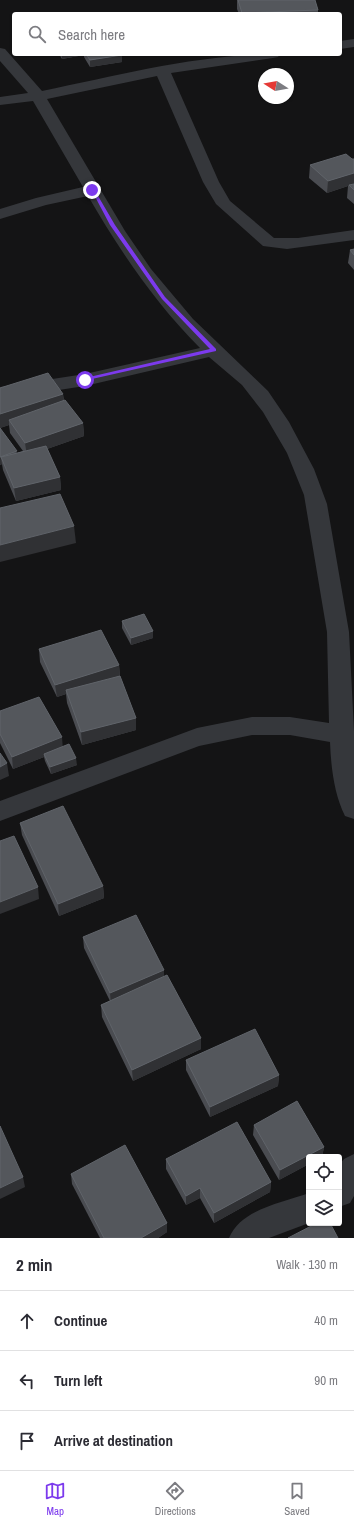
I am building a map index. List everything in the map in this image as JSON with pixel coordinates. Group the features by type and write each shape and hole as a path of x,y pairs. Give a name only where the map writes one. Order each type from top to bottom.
{"street":[{"path":"342,45 354,43"},
{"path":"0,52 38,96 113,225 149,279 164,298 214,350 253,385 267,401 304,469 314,496 322,536 326,567 336,608 347,739 349,795 354,809"},
{"path":"0,101 38,96 162,70 259,56"},
{"path":"162,70 211,182 224,204 269,242 275,244 354,234"},
{"path":"0,214 42,200 92,190"},
{"path":"0,393 85,380 214,350"},
{"path":"0,811 197,736 252,726 290,726 347,739"},
{"path":"340,1190 354,1169"},
{"path":"244,1238 261,1225 306,1209"}],"building":[{"path":"238,0 315,0 318,10 267,12 242,12"},
{"path":"87,56 116,56 90,60"},
{"path":"346,154 354,159 354,173 328,181 310,165"},
{"path":"354,184 354,190 349,185"},
{"path":"354,249 354,255 350,250"},
{"path":"48,373 63,394 0,414 0,388"},
{"path":"65,400 83,423 25,443 9,420"},
{"path":"0,428 17,451 0,457"},
{"path":"46,446 60,477 14,488 1,457"},
{"path":"60,494 74,526 0,545 0,508"},
{"path":"144,614 153,631 131,638 122,621"},
{"path":"101,630 119,665 55,685 39,649"},
{"path":"120,676 136,718 81,732 66,690"},
{"path":"39,697 62,737 12,757 0,734 0,711"},
{"path":"69,744 76,758 50,767 44,754"},
{"path":"0,753 7,763 0,767"},
{"path":"63,806 103,886 58,904 20,823"},
{"path":"14,836 38,887 0,902 0,841"},
{"path":"136,915 164,970 110,993 83,937"},
{"path":"167,975 201,1038 132,1070 101,1005"},
{"path":"255,1029 279,1075 210,1107 186,1060"},
{"path":"297,1101 324,1147 311,1154 306,1154 306,1156 280,1170 254,1125"},
{"path":"237,1122 271,1182 214,1213 200,1188 186,1196 166,1159"},
{"path":"0,1126 23,1177 0,1188"},
{"path":"125,1145 167,1223 141,1238 104,1238 71,1174"},
{"path":"311,1226 332,1226 338,1238 288,1238"}],"route":[{"path":"85,380 214,350 164,298 144,273 92,190"}]}
